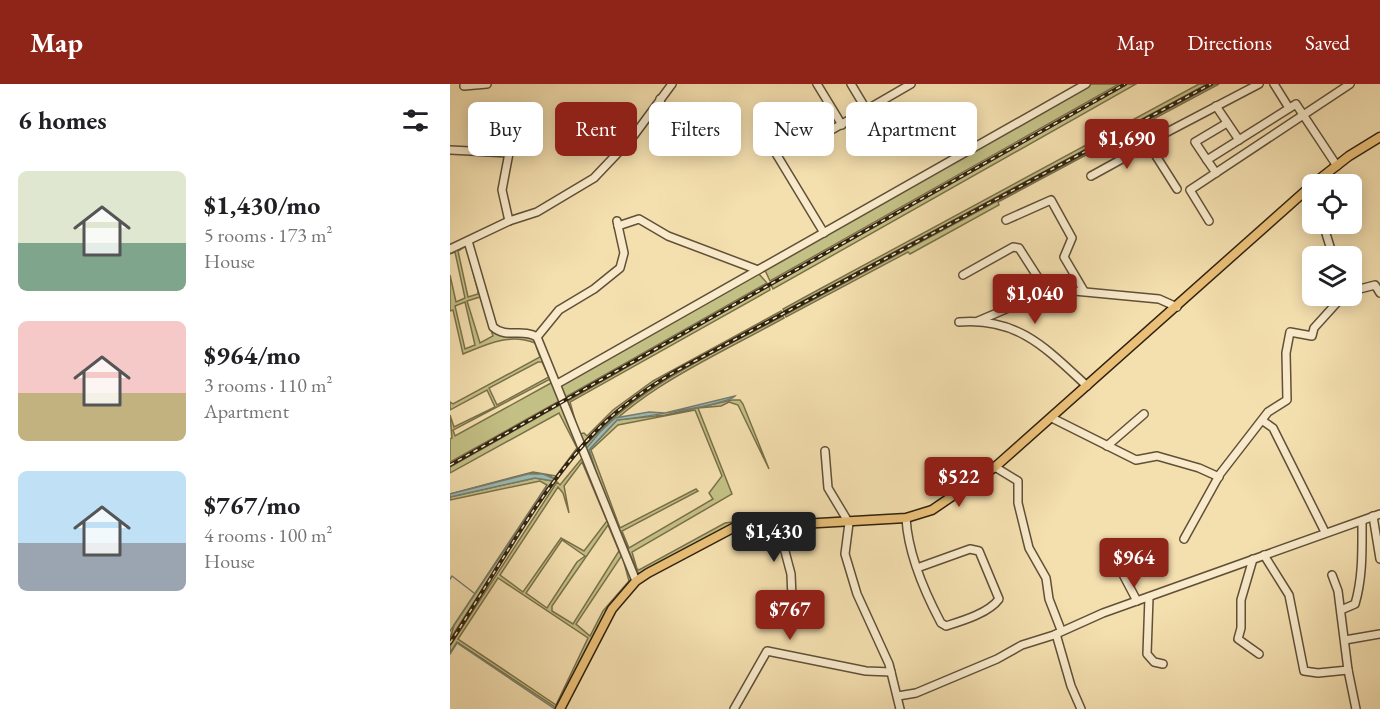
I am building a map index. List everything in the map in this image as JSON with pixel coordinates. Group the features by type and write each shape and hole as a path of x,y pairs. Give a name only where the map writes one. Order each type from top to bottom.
{"main road":[{"path":"1326,174 1380,137"},
{"path":"560,709 612,609 636,580 733,528 906,518 932,510 995,467 1302,195"}],"street":[{"path":"464,86 487,84"},
{"path":"450,249 508,221 537,212 594,178 632,138 672,84"},
{"path":"817,84 842,125"},
{"path":"851,84 862,102"},
{"path":"879,102 911,84"},
{"path":"557,384 1086,84"},
{"path":"1091,176 1259,84"},
{"path":"1274,84 1289,108"},
{"path":"1209,221 1190,190 1350,84"},
{"path":"1207,160 1296,104 1337,165"},
{"path":"1216,106 1239,140"},
{"path":"834,129 846,122"},
{"path":"1216,173 1196,142 1227,123"},
{"path":"1150,143 1177,189"},
{"path":"450,150 509,153 502,190 508,221"},
{"path":"778,156 824,232"},
{"path":"1006,220 1051,200 1072,238 1065,257 1083,291"},
{"path":"537,338 559,310 594,289 620,268 624,253 617,223 639,219 668,236 758,270"},
{"path":"468,241 493,327 502,333 523,333 537,338 636,580"},
{"path":"963,275 1013,247 1019,248 1046,290"},
{"path":"1362,287 1375,285 1380,292"},
{"path":"978,321 1037,297 1046,290 1083,291 1159,299 1176,307"},
{"path":"1184,539 1219,477 1269,412 1287,400 1286,353 1290,332 1312,336 1314,328 1334,306"},
{"path":"959,322 978,321 1027,334 1088,386"},
{"path":"1107,446 1144,414"},
{"path":"1052,418 1136,460 1157,456 1199,468 1219,477"},
{"path":"1263,421 1273,428 1325,532"},
{"path":"825,451 828,488 849,523 845,554 857,594 891,672 900,709"},
{"path":"995,467 1018,481 1018,503 1029,548 1046,578 1049,599 1071,686 1081,709"},
{"path":"898,696 916,693 997,659 1035,639 1377,515 1380,560"},
{"path":"906,518 917,568 934,610 946,626 990,607 999,599 979,550 970,549 917,568"},
{"path":"1341,610 1355,604 1358,594 1361,580 1362,520"},
{"path":"778,525 791,574 792,598"},
{"path":"1264,555 1289,595 1304,671 1318,674 1348,670"},
{"path":"1253,559 1241,600 1241,628 1238,639 1259,654"},
{"path":"1116,561 1137,601"},
{"path":"1332,574 1338,591 1348,670 1356,709"},
{"path":"1149,597 1147,654 1154,662 1163,664"},
{"path":"1345,640 1380,634"},
{"path":"734,709 767,651 866,671 891,672"}],"shaded area":[{"path":"1091,84 1119,84 770,281 764,268 963,156 977,156 977,148"},
{"path":"1127,84 1136,84 773,289 771,285"},
{"path":"1199,84 1207,84 784,311 783,309"},
{"path":"1215,84 1219,84 998,202 999,205 910,254 908,252 786,317 785,315"},
{"path":"467,243 491,327 536,340 561,400 450,462 450,439 452,438 450,415 454,427 495,407 487,390 450,410 450,402 453,404 540,357 535,343 516,339 498,341 463,354 453,310 450,311 450,275 456,302 465,298 455,252 450,254 450,251","holes":["466,246 478,294 468,297 458,251","480,297 493,336 480,343 467,301","465,302 475,345 465,349 455,306","542,362 549,377 497,405 489,388","550,379 551,383 455,436 453,430"]},
{"path":"758,273 767,283 564,398 560,386"},
{"path":"769,286 770,290 570,402 578,432 566,402"},
{"path":"781,311 782,313 702,355 652,385 628,402 583,443 579,434 584,433 587,436 613,410 653,381"},
{"path":"783,316 784,318 678,375 653,391 629,408 585,450 584,447 605,425 652,389"},
{"path":"732,400 740,400 769,469 738,405 729,402 721,406 698,408 732,494 632,552 637,569 639,570 725,523 777,516 813,517 814,520 741,525 639,575 586,451 598,478 589,450 617,420 665,415","holes":["695,410 722,476 709,493 713,499 629,548 622,531 698,491 696,489 620,528 591,450 618,425"]},
{"path":"563,403 581,446 555,479 546,475 532,474 450,494 533,472 556,476 577,448 559,413 450,473 450,467"},
{"path":"583,457 633,581 612,607 558,709 457,642 450,653 450,646 557,482 560,485","holes":["582,462 607,521 584,551 561,538 523,592 500,575 558,487 563,493 569,513 564,486","608,525 619,551 573,624 552,611 552,606","562,540 585,556 577,562 547,608 526,593","622,555 629,581 603,611 590,636 576,624","498,578 588,638 556,705 458,639"]},
{"path":"535,478 553,481 450,639 454,625 547,485 540,481 450,500 450,497"}],"water":[{"path":"735,396 729,400 699,407 660,414 617,420 589,450 598,478 585,450 615,418 649,412 665,413"},
{"path":"528,474 543,474 555,479 553,481 535,478 450,497 450,494"}],"waterway":[{"path":"450,631 547,487"},
{"path":"450,579 452,576 474,593"},
{"path":"450,654 457,643 555,709"}],"railway":[{"path":"450,465 1125,84"},
{"path":"450,643 559,474 602,425 637,396 676,371 1211,84"}]}
